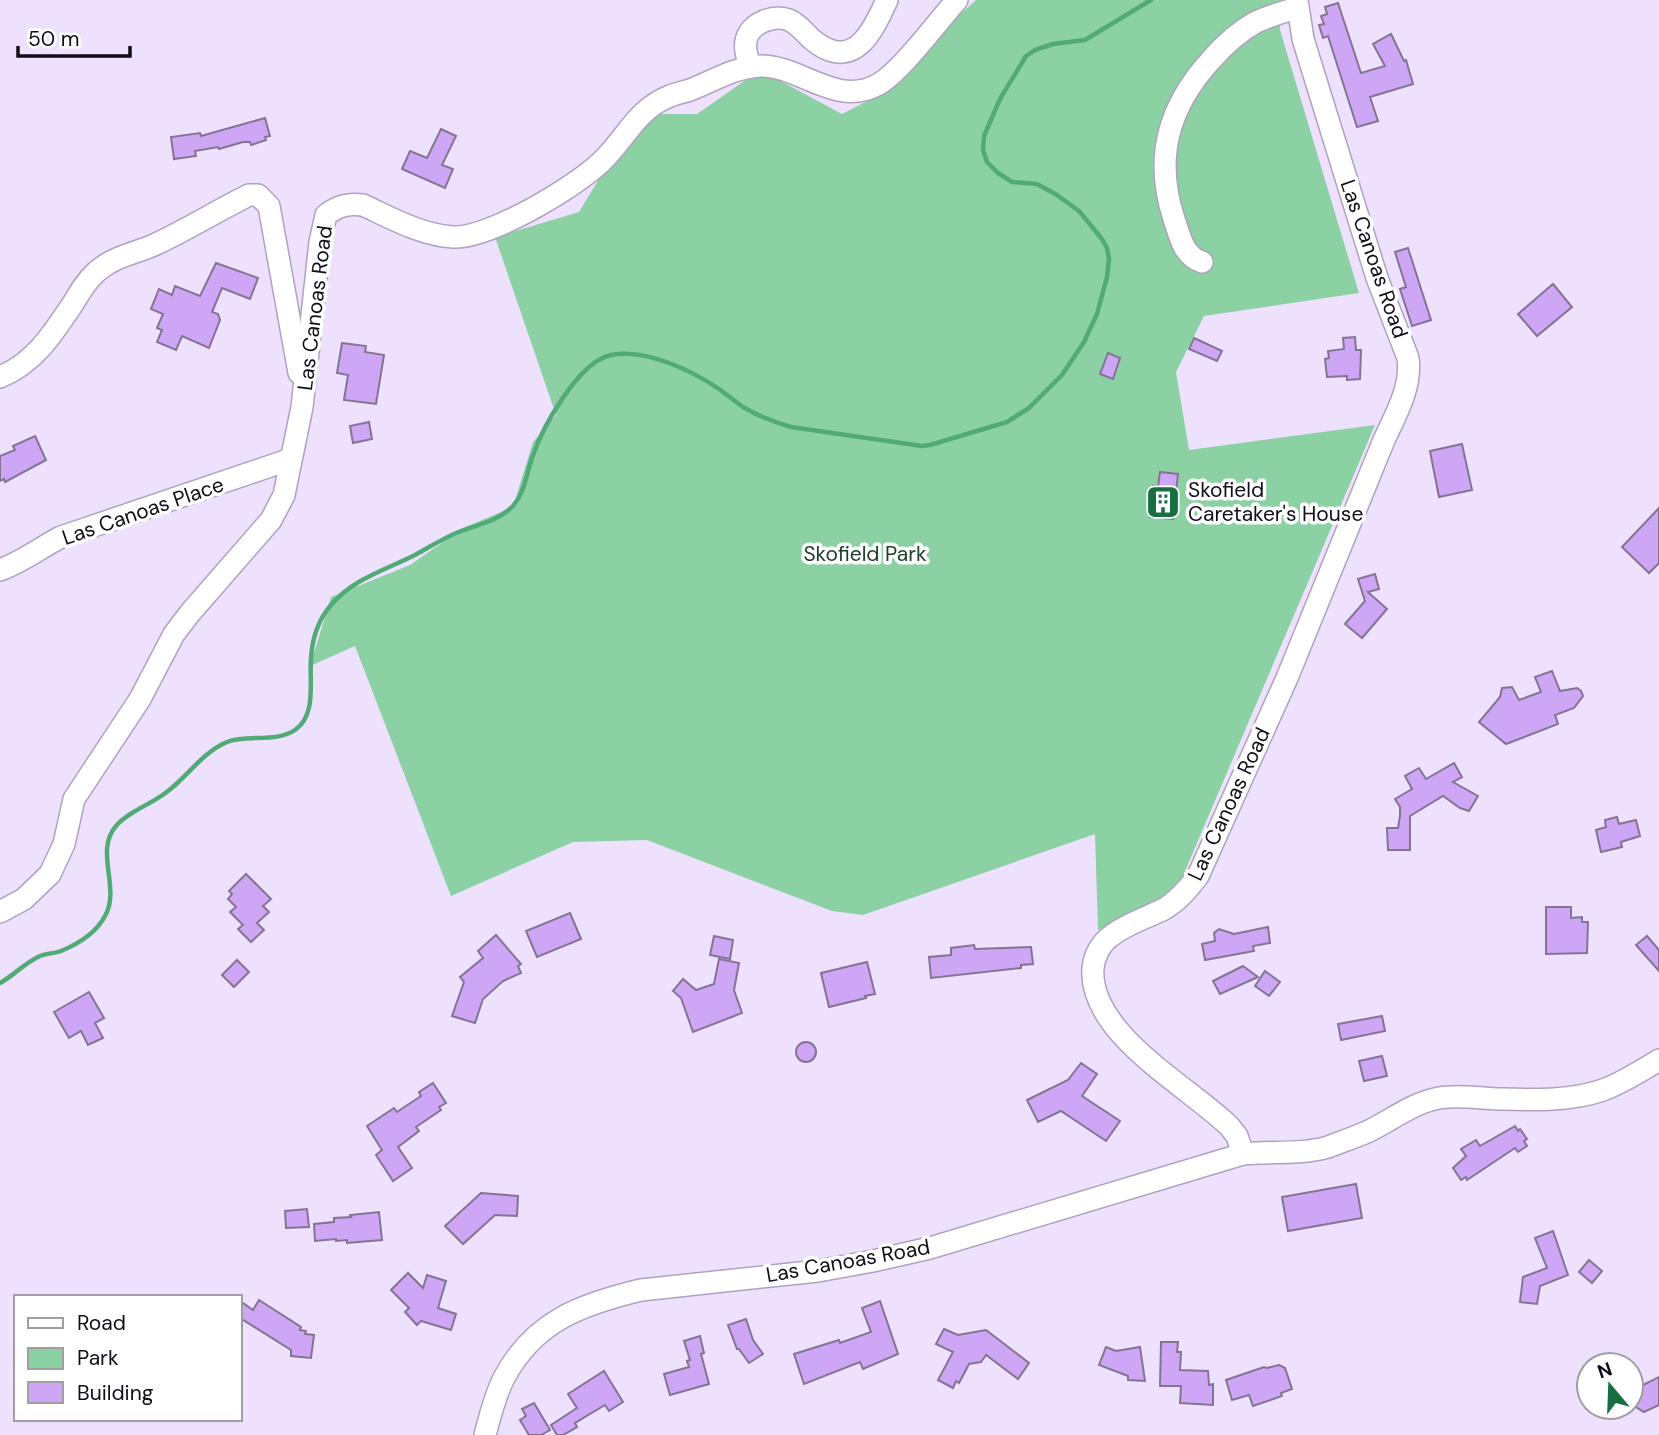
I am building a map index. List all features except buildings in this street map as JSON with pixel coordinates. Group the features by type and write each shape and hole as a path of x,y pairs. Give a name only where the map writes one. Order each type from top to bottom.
{"street":[{"path":"750,67 745,46 746,37 752,28 761,22 771,19 791,20 818,45 832,51 844,52 862,43 870,35 887,0"},
{"name":"Las Canoas Road","path":"0,912 24,899 50,874 64,844 74,799 140,699 174,634 271,520 284,495 303,395 320,242 326,215 348,204 363,205 414,229 453,237 489,230 574,183 606,159 651,104 750,67 776,68 843,92 871,88 894,72 957,0"},
{"path":"1202,262 1194,260 1185,250 1167,194 1165,162 1170,125 1187,90 1199,73 1231,40 1263,19 1297,4"},
{"name":"Las Canoas Road","path":"485,1435 502,1380 514,1360 528,1342 546,1327 580,1307 641,1290 818,1271 930,1248 1243,1154 1237,1136 1229,1126 1130,1044 1096,994 1093,979 1096,955 1111,936 1172,904 1198,876 1287,678 1402,401 1410,371 1408,358 1377,278 1350,195 1303,39 1297,4"},
{"path":"0,377 38,352 87,281 99,269 113,260 153,245 249,195 258,195 269,205 303,395"},
{"name":"Las Canoas Place","path":"0,570 19,563 61,537 291,459"},
{"path":"1243,1154 1294,1152 1326,1147 1368,1131 1416,1106 1441,1098 1459,1096 1538,1100 1582,1096 1604,1089 1659,1060"}],"green space":[{"name":"Skofield Park","path":"976,0 1280,0 1280,30 1359,293 1204,316 1176,372 1189,450 1375,425 1177,890 1098,930 1095,834 863,915 832,911 647,840 573,842 451,896 355,646 310,666 331,597 410,565 463,528 513,507 533,442 556,415 495,237 579,212 638,114 697,114 760,70 842,114 875,97 911,58"}],"waterway":[{"path":"0,983 38,957 61,951 80,941 92,933 101,922 109,905 110,894 107,847 110,836 121,821 172,788 201,759 227,742 279,736 302,724 309,707 314,637 319,623 340,596 370,576 455,533 495,519 513,506 525,483 537,445 553,414 574,383 599,360 624,354 653,358 695,375 743,407 778,423 922,446 1007,422 1029,408 1062,375 1084,342 1097,314 1109,259 1102,239 1079,211 1037,184 1012,182 998,173 987,162 983,150 984,136 1000,99 1026,56 1053,44 1085,40 1151,0"}],"place":[{"name":"Skofield Caretaker's House","path":"1163,502"}]}
